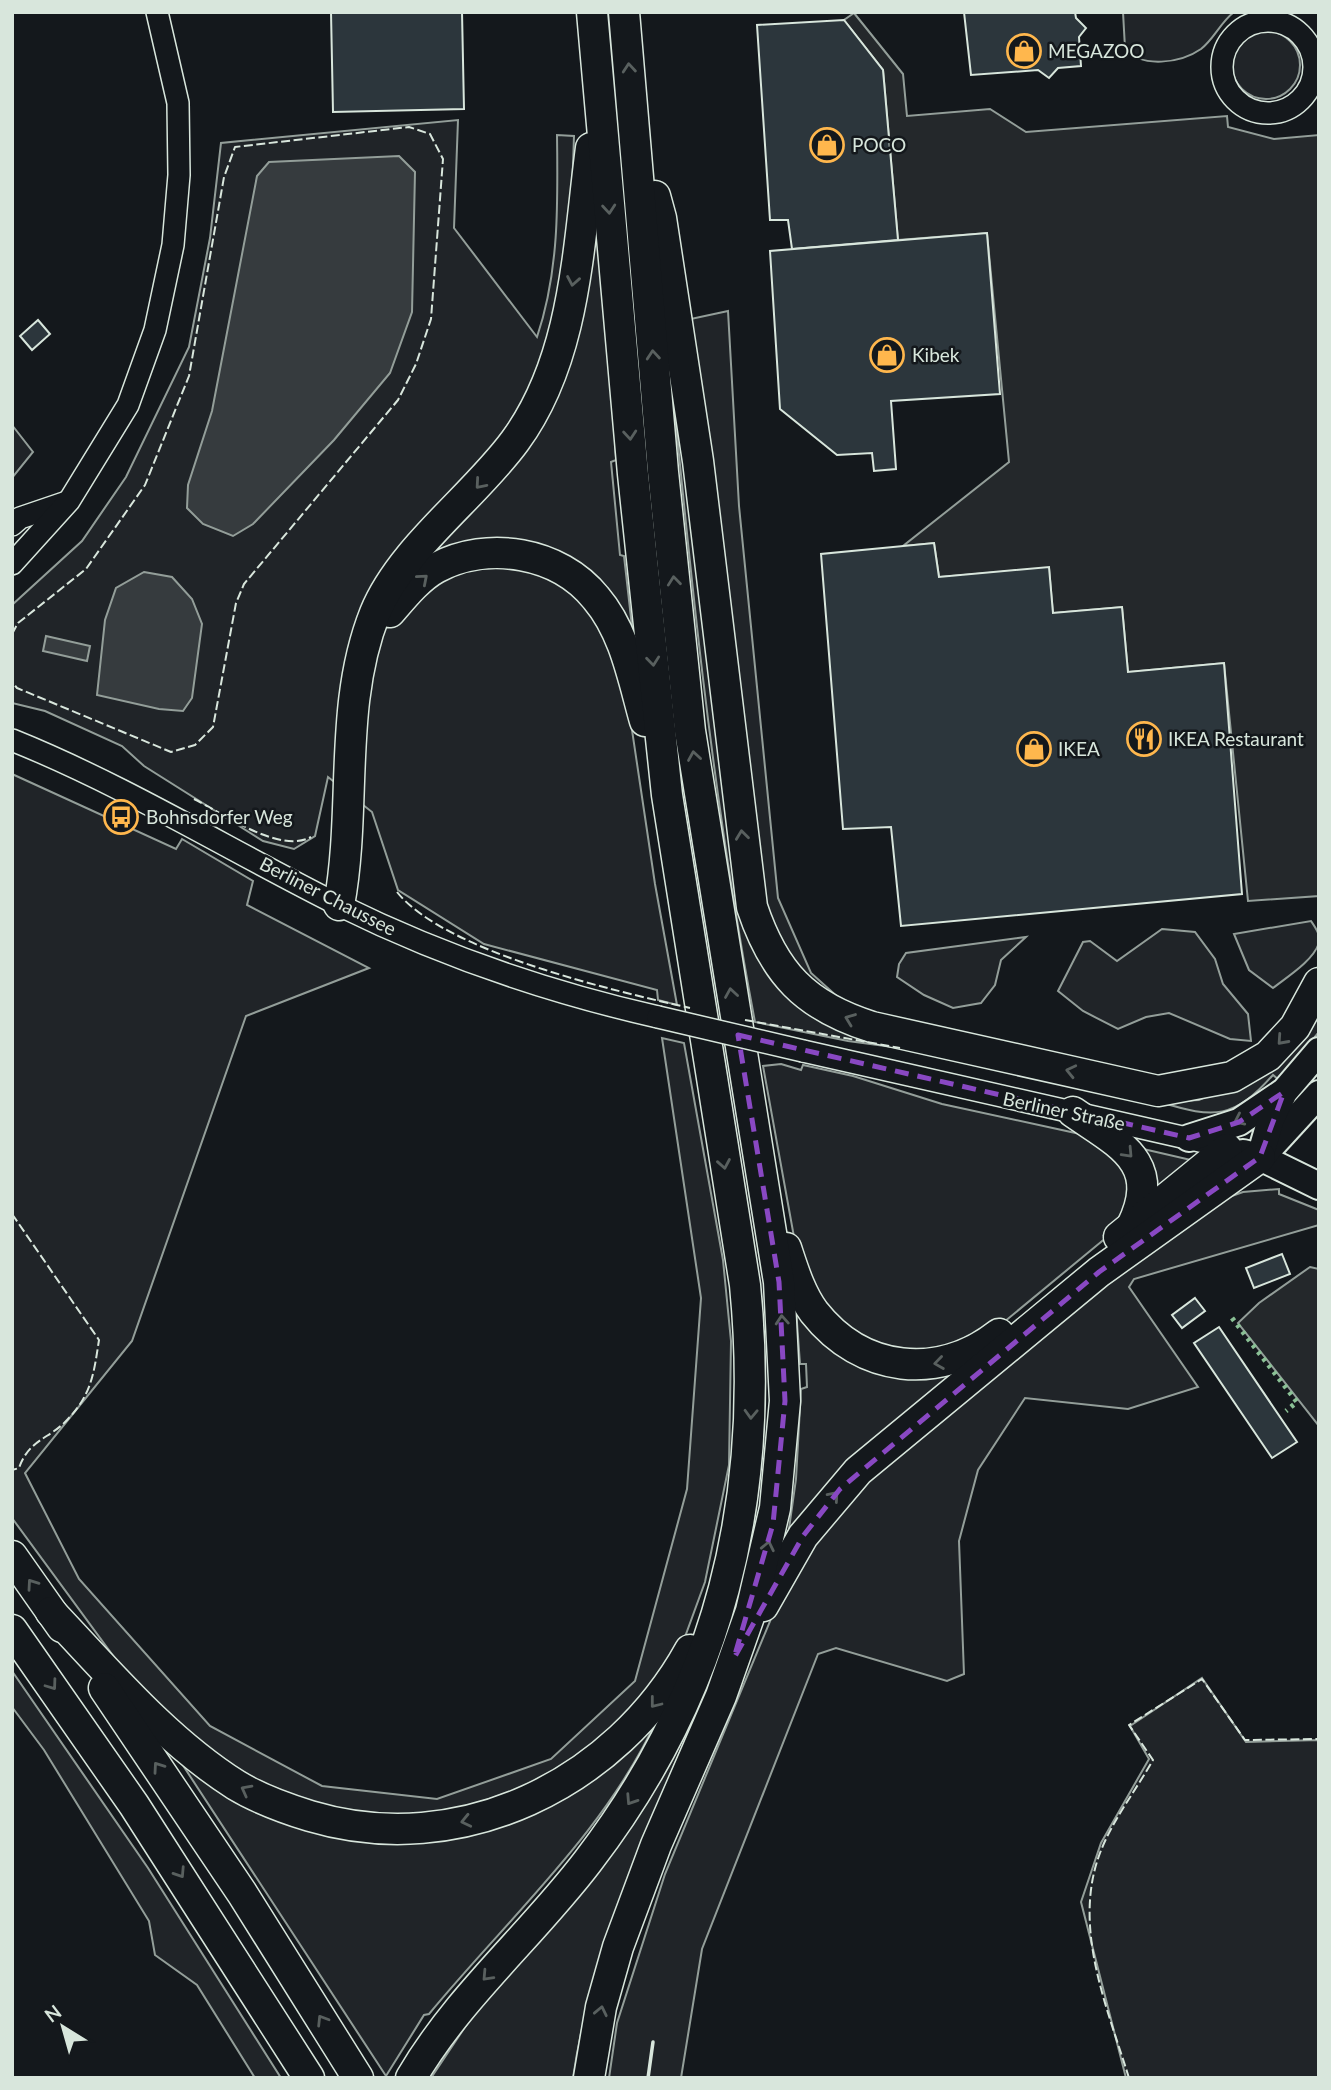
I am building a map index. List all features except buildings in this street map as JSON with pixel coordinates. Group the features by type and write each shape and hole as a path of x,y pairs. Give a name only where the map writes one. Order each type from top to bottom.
{"highway":[{"path":"411,2078 443,2027 587,1862 642,1782 691,1687 727,1582 750,1446 751,1340 745,1285 667,795 598,92 593,12"},
{"path":"589,2078 601,2007 618,1947 656,1845 751,1611 772,1524 785,1401 779,1282 690,731 663,472 624,12"},
{"path":"338,905 349,837 354,693 363,649 376,610 395,578 516,440 540,398 555,362 566,321 598,92"},
{"path":"633,124 661,218 692,420 752,907 763,939 787,977 828,1010 872,1027 1158,1091 1231,1077 1268,1056 1295,1027 1319,983"},
{"path":"363,649 406,593 434,569 460,558 488,553 519,555 554,564 575,577 596,597 614,626 623,645 667,795"},
{"path":"1073,1112 1124,1147 1136,1161 1142,1179 1141,1197 1132,1226"},
{"path":"758,1158 792,1267 813,1310 850,1344 895,1362 930,1365 967,1356 1017,1320 1227,1149"},
{"path":"734,1658 803,1536 858,1471 1099,1272 1260,1157"},
{"path":"12,1556 242,1893 358,2078"},
{"path":"51,1612 157,1722 199,1759 239,1786 288,1809 329,1822 419,1829 471,1820 531,1801 594,1763 653,1706 680,1667 727,1582"},
{"path":"12,1630 149,1827 309,2078"}],"main road":[{"path":"1260,1157 1271,1119 1284,1092 1319,1051"},
{"path":"1189,1138 1239,1122 1284,1092"},
{"path":"1260,1157 1319,1094"},
{"name":"Berliner Straße","path":"1227,1149 1260,1157 1319,1186"}],"street":[{"path":"12,564 69,502 128,405 155,330 173,245 179,175 178,103 157,12"},
{"path":"1264,21 1291,26 1315,53 1314,91 1285,111 1272,114 1257,112 1234,98 1226,88 1222,68 1225,50 1233,36 1250,24 1264,21"},
{"path":"12,526 20,518 69,502"},
{"name":"Berliner Chaussee","path":"12,740 152,804 338,905 498,971 554,991 803,1051"},
{"name":"Berliner Straße","path":"803,1051 1189,1138 1227,1149"}],"highlighted area":[{"path":"738,1035 1189,1138 1239,1122 1284,1092 1260,1157 1099,1272 840,1489 803,1536 734,1658 773,1524 785,1401 779,1282"}],"shaded area":[{"path":"1123,12 1234,12 1201,49 1183,58 1162,62 1141,59 1125,48"},
{"path":"854,13 903,74 907,116 990,109 1026,132 1227,116 1228,127 1274,139 1319,135 1319,896 1248,901 1224,663 1128,672 1122,607 1053,613 1049,568 939,577 934,543 903,546 1009,462 987,233 898,240 883,70 844,20"},
{"path":"1266,31 1279,34 1290,41 1297,52 1300,65 1297,78 1290,89 1279,96 1266,99 1253,96 1242,89 1235,78 1232,65 1235,52 1242,41 1253,34"},
{"path":"458,120 454,228 537,337 550,288 556,237 557,135 574,136 569,236 551,336 525,397 488,452 415,535 437,579 499,562 572,586 622,663 655,884 677,1005 658,1000 657,990 484,944 398,890 372,812 328,777 315,836 294,849 263,841 144,766 122,746 45,711 12,703 12,605 82,541 126,477 189,347 210,238 221,143"},
{"path":"399,156 415,172 412,312 390,373 334,440 253,524 233,536 203,524 187,508 188,485 212,411 257,176 269,162"},
{"path":"592,203 603,267 609,331 616,460 611,462 620,555 624,556 632,627 601,587 551,554 417,568 517,454"},
{"path":"665,311 770,978 814,1016 844,1030 900,1048 848,1041 755,1022 713,757"},
{"path":"728,311 739,506 778,898 811,973 841,1000 824,997 771,939 686,320"},
{"path":"12,425 33,452 12,478"},
{"path":"144,572 172,577 192,599 202,624 192,698 183,711 159,709 97,695 105,620 116,588"},
{"path":"46,636 90,646 87,661 43,651"},
{"path":"12,774 176,849 182,839 253,881 247,905 369,968 246,1016 132,1341 25,1473 79,1579 210,1726 322,1786 437,1799 551,1759 635,1681 687,1489 701,1298 662,1038 684,1043 723,1260 731,1341 729,1465 705,1582 682,1645 659,1686 565,1775 423,1820 310,1808 205,1753 117,1661 12,1518"},
{"path":"1311,921 1318,934 1319,943 1306,962 1292,974 1273,988 1249,970 1234,934"},
{"path":"1162,929 1195,932 1215,959 1223,984 1248,1014 1251,1041 1230,1039 1169,1013 1146,1017 1118,1029 1083,1011 1058,991 1083,942 1090,941 1117,961"},
{"path":"1026,937 1001,960 995,985 981,1003 953,1008 924,995 897,977 899,964 906,953"},
{"path":"1319,1005 1319,1032 1279,1080 1273,1075 1247,1100 1235,1107 1210,1113 1160,1102 1199,1100 1214,1093"},
{"path":"781,1064 801,1070 803,1065 853,1076 942,1104 1080,1134 1133,1172 1124,1223 987,1336 939,1355 868,1346 820,1303 794,1237 763,1066"},
{"path":"1139,1148 1191,1160 1152,1192"},
{"path":"1279,1189 1279,1194 1319,1210 1319,1225 1134,1279 1129,1287 1198,1387 1128,1409 1025,1398 978,1470 959,1541 964,1674 947,1681 836,1648 818,1654 702,1949 681,2078 609,2078 617,2023 665,1874 778,1602 842,1501 1102,1283 1229,1197 1243,1192"},
{"path":"1310,1267 1319,1269 1319,1426 1238,1323 1259,1303"},
{"path":"796,1309 818,1331 966,1369 787,1543 796,1479 801,1389 807,1387 806,1364 800,1364"},
{"path":"734,1614 726,1643 636,1856 616,1911 598,1965 573,2078 431,2078 719,1646"},
{"path":"12,1671 148,1868 281,2078 255,2078 197,1985 155,1955 149,1921 44,1750 12,1707"},
{"path":"1202,1678 1246,1742 1319,1740 1319,2078 1126,2078 1081,1902 1101,1843 1149,1759 1130,1726"},
{"path":"659,1715 612,1797 584,1835 429,2014 424,2015 386,2076 169,1744 231,1790 437,1834"}],"hedge":[{"path":"1232,1318 1297,1402 1286,1411"}],"fence":[{"path":"12,634 18,623 86,569 145,485 189,376 224,177 235,147 409,127 430,134 443,159 431,319 416,364 398,400 244,584 236,603 213,727 195,745 171,752 17,688 12,682"},
{"path":"194,799 268,836 298,841 311,837"},
{"path":"397,892 420,914 491,951 577,980 690,1008"},
{"path":"745,1020 900,1048"},
{"path":"12,1214 99,1340 87,1391 76,1410 61,1426 28,1451 19,1468 12,1470"},
{"path":"1129,2078 1096,1967 1090,1909 1092,1881 1105,1841 1153,1760 1129,1725 1202,1679 1245,1740 1319,1739"}],"wall":[{"path":"648,2078 653,2042"}],"place":[{"name":"MEGAZOO","path":"1024,51"},
{"name":"POCO","path":"827,145"},
{"name":"Kibek","path":"887,355"},
{"name":"IKEA Restaurant","path":"1144,739"},
{"name":"IKEA","path":"1034,749"},
{"name":"Bohnsdorfer Weg","path":"121,817"}]}
